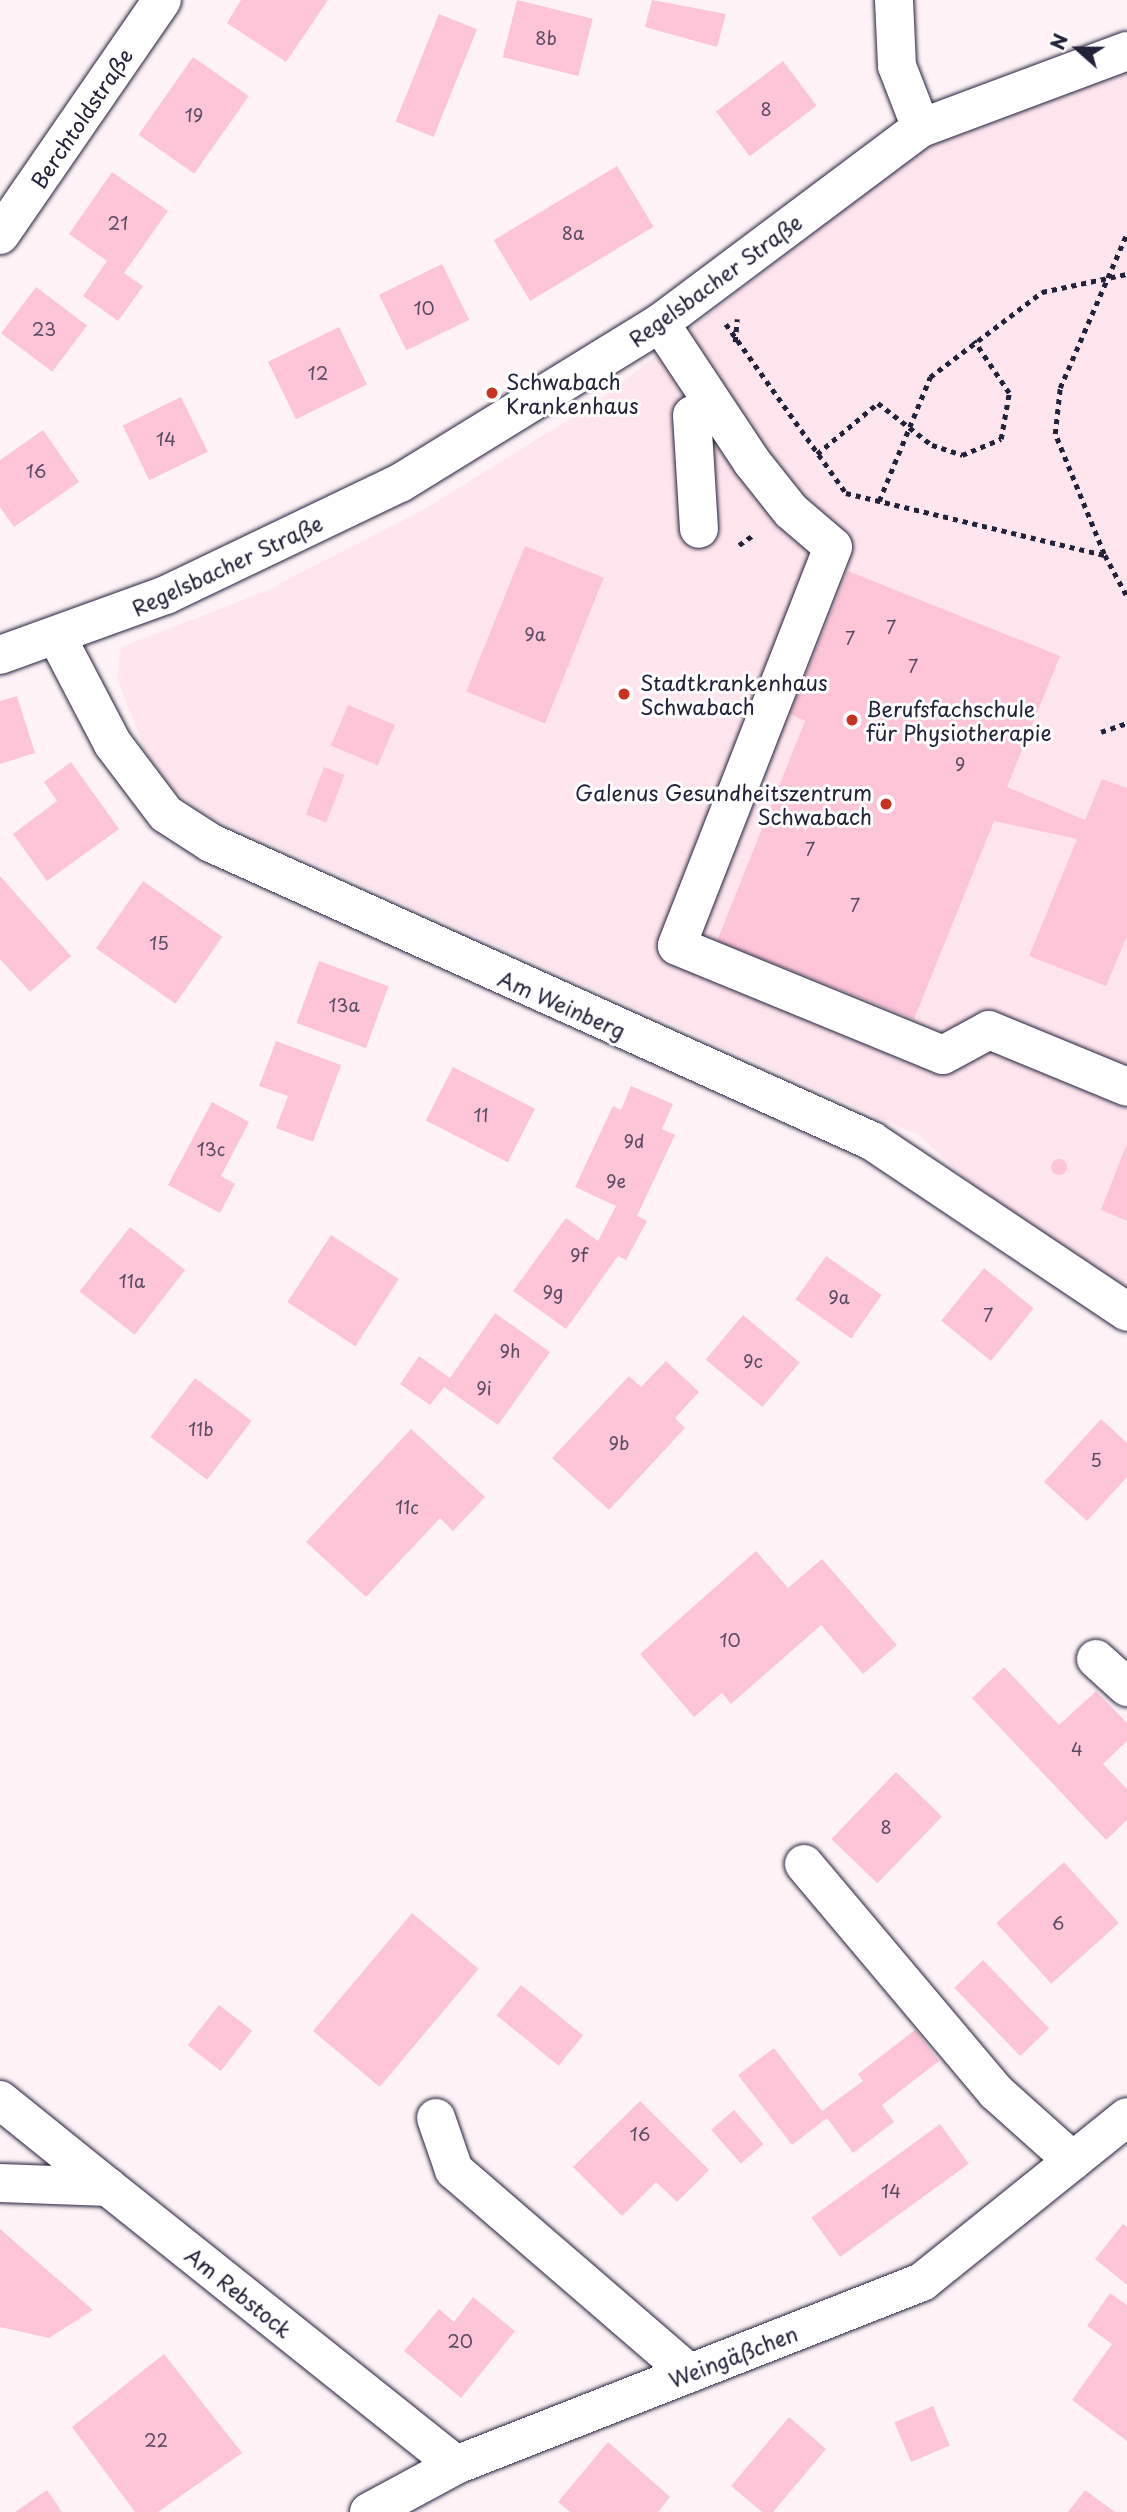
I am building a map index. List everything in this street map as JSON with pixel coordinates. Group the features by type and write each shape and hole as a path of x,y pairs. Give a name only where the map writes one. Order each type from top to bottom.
{"street":[{"name":"Berchtoldstraße","path":"0,235 162,0"},
{"path":"894,0 897,66 921,128"},
{"name":"Regelsbacher Straße","path":"0,655 58,639 400,483 660,323 921,128 1127,51"},
{"path":"660,323 752,462 791,511 833,547 677,946 943,1055 989,1030 1127,1087"},
{"path":"692,415 713,540"},
{"name":"Am Weinberg","path":"58,639 113,744 166,814 211,844 873,1141 1127,1312"},
{"path":"1096,1659 1127,1687"},
{"path":"804,1864 996,2092 1073,2161"},
{"name":"Am Rebstock","path":"0,2100 456,2465"},
{"name":"Weingäßchen","path":"369,2512 456,2465 922,2282 1127,2117"},
{"path":"436,2118 454,2170 689,2373"},
{"path":"0,2183 108,2187"}],"path":[{"path":"1127,233 1060,388 1055,434 1105,555 1127,596"},
{"path":"879,501 904,428 930,377 1042,292 1110,274 1127,274"},
{"path":"708,285 735,343 846,493 1105,555"},
{"path":"817,453 878,403 904,428 962,454 1001,439 1009,393 974,341"},
{"path":"713,540 760,531"},
{"path":"1101,732 1127,723"}],"shaded area":[{"name":"Stadtkrankenhaus Schwabach","path":"1127,68 1127,1289 985,1196 918,1135 207,815 172,789 146,753 117,678 121,647 264,592 423,510 594,404 929,143"}],"building":[{"path":"241,0 328,0 286,62 227,23"},
{"path":"517,0 593,19 578,76 503,57"},
{"path":"652,0 726,14 717,47 645,27"},
{"path":"439,14 477,29 434,137 396,122"},
{"path":"193,57 249,96 194,174 139,135"},
{"path":"783,61 817,106 750,156 716,112"},
{"path":"617,166 654,227 530,301 494,240"},
{"path":"112,172 168,211 124,273 143,286 118,321 83,296 107,261 69,234"},
{"path":"442,264 469,320 406,350 379,295"},
{"path":"36,287 87,326 52,372 1,333"},
{"path":"339,327 367,385 296,419 268,362"},
{"path":"181,397 208,452 149,480 123,425"},
{"path":"43,430 79,482 14,527 0,507 0,460"},
{"path":"525,546 604,578 545,723 466,692"},
{"name":"Galenus Gesundheitszentrum Schwabach","path":"848,571 1060,656 1007,787 1085,820 1102,779 1127,788 1127,936 1106,986 1029,956 1077,839 994,821 914,1019 717,941 805,721 790,714"},
{"path":"17,696 35,753 0,764 0,701"},
{"path":"348,705 395,725 378,765 331,746"},
{"path":"71,762 119,829 47,881 13,834 57,801 44,782"},
{"path":"324,767 345,775 326,822 306,815"},
{"path":"0,876 71,956 30,992 0,959"},
{"path":"143,881 222,937 175,1004 96,948"},
{"path":"319,961 389,986 366,1048 296,1023"},
{"path":"276,1041 341,1065 313,1142 276,1128 288,1096 259,1086"},
{"path":"453,1067 535,1109 508,1162 426,1120"},
{"path":"631,1086 673,1104 662,1129 675,1135 637,1216 647,1221 626,1260 618,1256 566,1329 513,1291 566,1218 598,1241 616,1206 575,1187 613,1106 621,1110"},
{"path":"212,1102 249,1122 221,1176 235,1184 220,1213 168,1185"},
{"path":"1127,1143 1127,1221 1101,1210"},
{"path":"1056,1159 1062,1159 1067,1167 1065,1173 1056,1175 1051,1170 1051,1164"},
{"path":"130,1227 185,1270 135,1335 80,1292"},
{"path":"331,1235 399,1279 355,1346 287,1302"},
{"path":"826,1256 882,1295 851,1338 796,1299"},
{"path":"984,1268 1034,1308 991,1361 941,1321"},
{"path":"495,1313 550,1352 498,1425 444,1387 430,1405 400,1384 419,1356 450,1378"},
{"path":"743,1315 800,1363 762,1407 706,1359"},
{"path":"666,1361 699,1392 675,1418 685,1428 609,1510 552,1458 629,1376 641,1387"},
{"path":"195,1378 252,1421 207,1480 150,1437"},
{"path":"1101,1419 1127,1443 1127,1477 1087,1521 1044,1482"},
{"path":"411,1429 485,1497 453,1531 440,1518 366,1597 306,1542"},
{"path":"756,1551 788,1588 822,1559 897,1645 863,1674 821,1625 731,1704 722,1693 694,1717 640,1654"},
{"path":"1004,1667 1059,1725 1096,1691 1127,1723 1127,1741 1103,1764 1127,1789 1127,1820 1106,1840 972,1698"},
{"path":"896,1772 942,1816 877,1883 831,1839"},
{"path":"1064,1862 1119,1923 1051,1984 996,1923"},
{"path":"412,1913 479,1969 380,2087 313,2031"},
{"path":"983,1960 1049,2028 1020,2056 954,1988"},
{"path":"521,1985 583,2035 559,2066 496,2015"},
{"path":"219,2005 252,2031 221,2071 188,2045"},
{"path":"915,2030 939,2061 882,2105 894,2122 853,2153 827,2118 792,2145 738,2075 774,2048 822,2111 863,2081 858,2074"},
{"path":"640,2101 709,2170 677,2202 656,2182 622,2216 573,2167"},
{"path":"734,2110 764,2144 741,2164 711,2130"},
{"path":"940,2124 969,2164 840,2257 811,2217"},
{"path":"1123,2224 1127,2227 1127,2285 1095,2259"},
{"path":"0,2229 93,2310 49,2338 0,2327"},
{"path":"1110,2293 1127,2305 1127,2441 1072,2400 1112,2344 1087,2326"},
{"path":"473,2297 515,2331 461,2398 404,2351 439,2309 454,2322"},
{"path":"164,2354 242,2453 158,2512 135,2512 72,2427"},
{"path":"933,2406 950,2446 911,2462 894,2422"},
{"path":"789,2417 826,2449 773,2512 762,2512 731,2486"},
{"path":"608,2442 670,2497 658,2512 570,2512 558,2502"},
{"path":"47,2490 62,2512 15,2512"},
{"path":"1085,2490 1115,2512 1068,2512"}],"place":[{"name":"Schwabach Krankenhaus","path":"492,393"},
{"name":"Stadtkrankenhaus Schwabach","path":"624,694"},
{"name":"Berufsfachschule für Physiotherapie","path":"852,720"},
{"name":"Galenus Gesundheitszentrum Schwabach","path":"886,804"}]}
